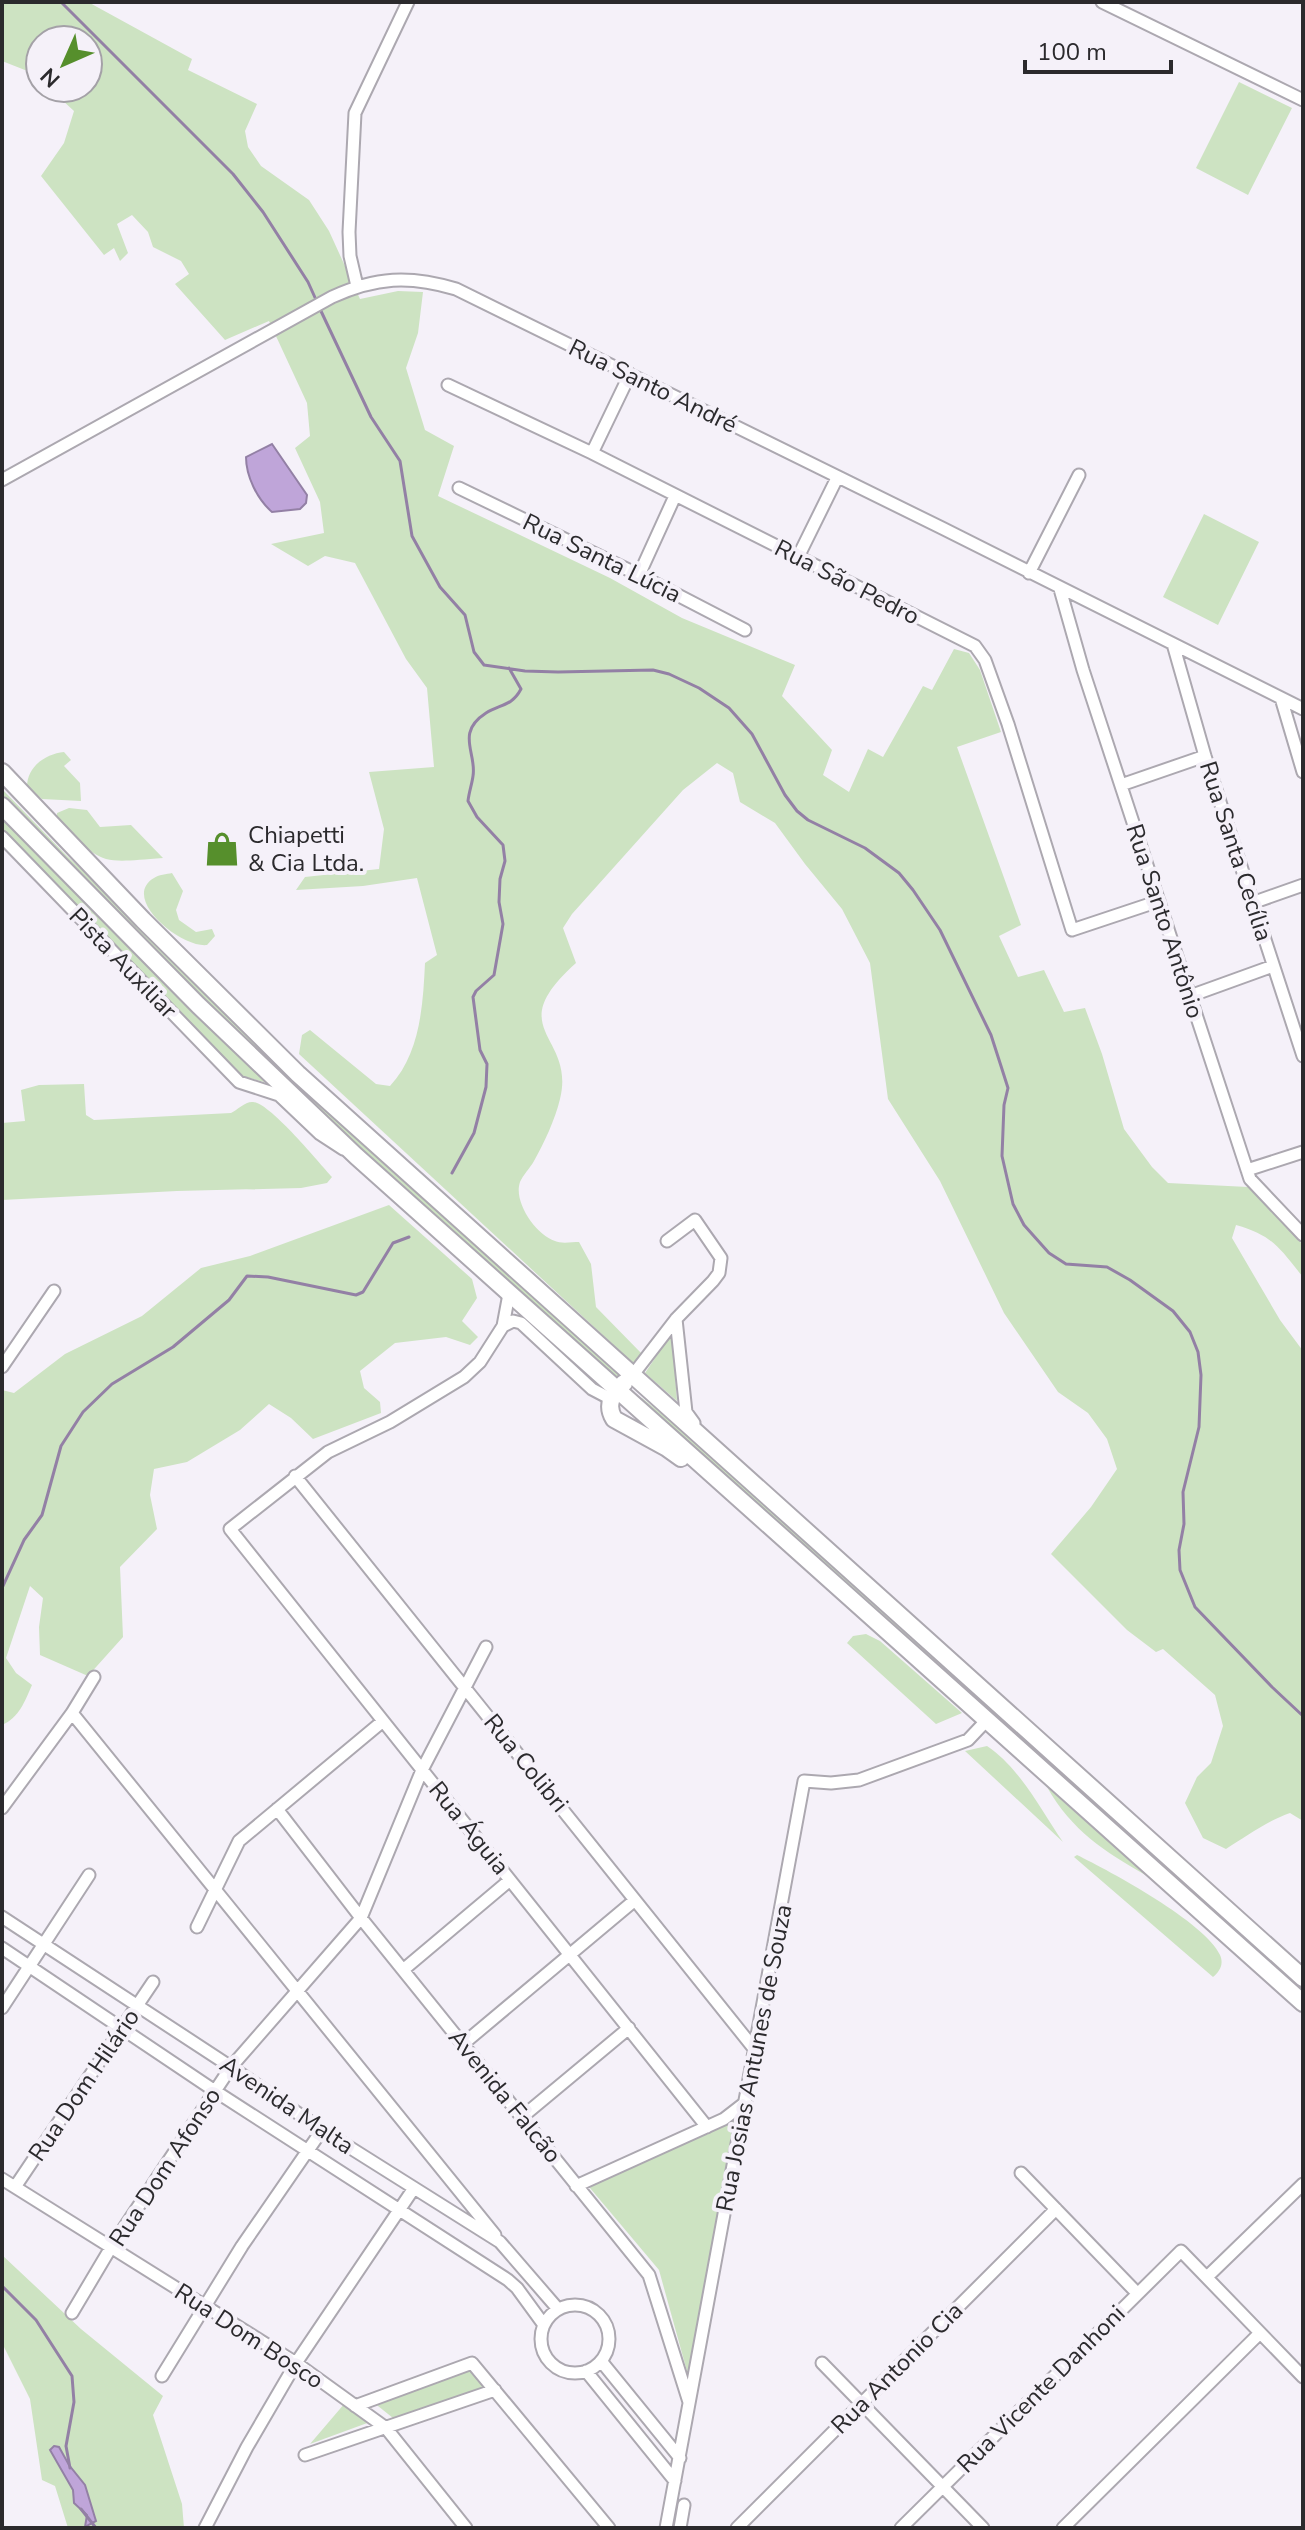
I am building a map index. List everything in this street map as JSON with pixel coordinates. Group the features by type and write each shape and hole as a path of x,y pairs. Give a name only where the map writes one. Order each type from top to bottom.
{"highway":[{"path":"2,772 95,871 298,1074 620,1387 795,1549 1303,2003"},
{"path":"2,784 95,871"},
{"path":"2,806 198,1005 356,1156 509,1294 620,1387 630,1386 713,1450 1303,1978"},
{"path":"620,1387 610,1412 614,1419 667,1448 795,1549"}],"street":[{"path":"357,286 350,256 349,232 355,113 408,2"},
{"path":"1102,2 1303,100"},
{"name":"Rua Santo André","path":"2,480 305,310 357,286 385,280 413,280 444,286 630,374 1303,709"},
{"path":"592,453 630,374"},
{"name":"Rua São Pedro","path":"448,385 592,453 975,646 983,655 1008,724 1072,930 1159,901"},
{"path":"1029,573 1079,475"},
{"path":"798,557 837,478"},
{"name":"Rua Santa Lúcia","path":"459,488 745,630"},
{"path":"639,575 675,496"},
{"name":"Rua Santo Antônio","path":"1060,589 1083,670 1250,1179 1303,1235"},
{"name":"Rua Santa Cecília","path":"1173,644 1205,756 1303,1056"},
{"path":"1281,698 1303,772"},
{"path":"1121,785 1205,756"},
{"name":"Pista Auxiliar","path":"2,837 239,1082 279,1095 328,1141 356,1156"},
{"path":"1252,903 1303,885"},
{"path":"1190,996 1273,966"},
{"path":"1247,1170 1303,1152"},
{"path":"503,1326 513,1321 521,1323 592,1389 620,1387 719,1273 721,1258 695,1220 667,1241"},
{"path":"2,1367 54,1291"},
{"path":"295,1476 328,1452 390,1422 464,1377 480,1362 503,1326 509,1294"},
{"path":"676,1319 686,1412 713,1450"},
{"path":"2,1345 17,1344"},
{"name":"Rua Águia","path":"295,1476 230,1529 707,2127"},
{"name":"Rua Colibri","path":"295,1476 756,2051"},
{"name":"Rua Dom Afonso","path":"72,2313 110,2249 231,2067 369,1906 422,1770 486,1647"},
{"path":"2,1808 72,1713 94,1677"},
{"path":"72,1713 500,2242"},
{"path":"197,1927 239,1841 383,1721"},
{"name":"Rua Josias Antunes de Souza","path":"666,2528 804,1781 831,1783 859,1780 968,1740 986,1721"},
{"name":"Avenida Falcão","path":"277,1809 649,2275 690,2406"},
{"path":"2,2008 89,1875"},
{"path":"403,1970 510,1880"},
{"path":"463,2044 635,1900"},
{"name":"Avenida Malta","path":"2,1917 322,2130 500,2242 558,2309"},
{"name":"Avenida Malta","path":"2,1948 215,2091 508,2280 544,2325"},
{"name":"Rua Dom Hilário","path":"15,2187 153,1982"},
{"path":"522,2117 629,2028"},
{"path":"576,2186 724,2119 746,2102"},
{"path":"162,2376 242,2246 322,2130"},
{"path":"1021,2173 1137,2293"},
{"name":"Rua Dom Bosco","path":"2,2179 296,2363 386,2428 466,2528"},
{"path":"1303,2184 1207,2277 1303,2377"},
{"path":"205,2528 296,2363 414,2188"},
{"name":"Rua Antonio Cia","path":"737,2528 1056,2209"},
{"name":"Rua Vicente Danhoni","path":"901,2528 1181,2251 1207,2277"},
{"path":"579,2305 593,2310 603,2320 609,2341 601,2361 586,2371 565,2371 548,2359 541,2339 544,2325 558,2309 579,2305"},
{"path":"1063,2528 1260,2333"},
{"path":"601,2361 680,2458"},
{"path":"355,2406 472,2363 609,2528"},
{"path":"822,2363 983,2528"},
{"path":"586,2371 675,2481"},
{"path":"305,2455 495,2390"},
{"path":"680,2528 684,2505"}],"green space":[{"path":"2,2 88,2 192,59 188,70 257,104 245,131 248,147 261,166 309,200 329,231 360,299 398,291 423,292 418,333 406,368 425,430 454,446 438,496 610,578 682,618 795,665 782,696 832,750 823,775 849,792 868,749 883,757 923,686 932,690 954,649 969,653 980,670 1001,732 957,747 1021,925 999,936 1018,977 1044,970 1064,1012 1085,1008 1124,1129 1168,1183 1248,1187 1303,1245 1303,1277 1275,1244 1259,1234 1236,1225 1232,1238 1280,1320 1303,1351 1303,1821 1290,1813 1226,1849 1203,1838 1185,1803 1197,1777 1211,1763 1223,1726 1215,1695 1163,1649 1156,1652 1127,1630 1051,1554 1091,1507 1117,1469 1107,1439 1088,1413 1058,1392 1004,1313 940,1181 888,1099 870,963 842,909 775,823 740,802 733,773 717,763 683,790 572,914 563,928 576,963 554,986 544,1004 542,1019 559,1060 562,1077 560,1099 545,1139 520,1182 520,1199 528,1217 548,1238 560,1242 579,1242 591,1264 596,1307 643,1355 633,1363 299,1054 302,1035 310,1030 376,1084 390,1086 414,1044 421,1012 425,963 437,955 417,878 363,886 296,890 305,877 379,869 384,829 369,772 434,767 427,688 406,659 355,563 325,556 308,566 271,544 324,533 320,502 295,448 310,436 307,403 269,321 225,340 175,284 189,274 181,261 153,247 148,232 132,215 117,224 128,253 120,261 114,248 104,255 41,176 64,143 74,111 66,104 104,104 104,24 24,24 24,70 2,61"},
{"path":"1239,82 1292,108 1248,195 1196,168"},
{"path":"1204,514 1259,542 1218,625 1163,597"},
{"path":"64,752 71,760 64,766 80,783 81,801 42,799 27,787 30,773 44,758"},
{"path":"2,789 66,855 620,1372 619,1377 615,1378 337,1130 123,922 2,798"},
{"path":"69,808 87,810 100,827 131,825 163,858 126,861 103,858 84,846 57,819 57,813"},
{"path":"2,813 268,1083 239,1075 2,830"},
{"path":"172,873 183,891 176,910 179,920 196,932 212,929 215,936 207,945 183,939 149,909 144,897 145,887 156,877"},
{"path":"84,1084 86,1115 94,1120 231,1113 250,1102 261,1105 282,1122 332,1177 327,1183 301,1188 2,1200 2,1123 25,1121 21,1090 39,1085"},
{"path":"389,1205 472,1279 477,1298 462,1321 478,1337 470,1345 446,1337 395,1343 360,1371 364,1388 380,1402 381,1413 313,1439 291,1418 269,1404 240,1430 187,1462 154,1469 150,1495 157,1529 120,1567 123,1637 88,1676 40,1655 39,1627 43,1598 30,1586 6,1658 16,1673 32,1685 17,1713 2,1725 2,1390 14,1393 65,1354 142,1316 201,1268 250,1256"},
{"path":"672,1333 677,1401 645,1373"},
{"path":"632,1396 642,1398 770,1501 1303,1981 1303,1993 762,1508"},
{"path":"866,1634 880,1641 962,1713 936,1724 847,1643 853,1636"},
{"path":"987,1746 1020,1778 1063,1842 965,1751"},
{"path":"1047,1787 1147,1876 1090,1839 1067,1816"},
{"path":"1077,1855 1156,1899 1196,1928 1220,1955 1218,1972 1213,1977 1074,1857"},
{"path":"741,2113 690,2382 659,2270 590,2188 591,2184"},
{"path":"2,2255 81,2329 163,2396 153,2415 182,2504 184,2528 68,2528 55,2486 42,2480 30,2399 2,2343"},
{"path":"470,2367 486,2386 393,2418 373,2402"},
{"path":"345,2403 370,2422 310,2444"}],"shaded area":[{"path":"272,444 307,495 306,503 300,509 272,512 253,487 246,457"},
{"path":"54,2446 59,2447 85,2485 96,2521 85,2527 87,2515 74,2503 73,2490 50,2450"}],"waterway":[{"path":"61,2 233,174 263,212 308,282 317,302"},
{"path":"320,309 371,417 400,461 412,536 440,587 465,615 474,652 484,665 558,672 653,670 699,688 729,708 752,734 797,811 808,820 865,848 899,873 913,890 940,930 991,1035 1008,1088 1004,1105 1002,1156 1013,1204 1024,1225 1049,1253 1066,1264 1107,1267 1130,1280 1173,1311 1190,1332 1198,1352 1201,1375 1199,1427 1183,1492 1180,1570 1195,1607 1303,1716"},
{"path":"452,1173 474,1133 486,1087 487,1064 480,1050 473,997 494,975 503,924 499,902 505,861 503,845 477,817 468,801 473,779 469,736 471,728 486,713 518,695 521,689 509,668"},
{"path":"2,1588 24,1540 42,1515 61,1446 83,1412 112,1384 173,1347 229,1300 247,1276 268,1277 356,1295 363,1292 393,1243 409,1237"},
{"path":"2,2286 36,2320 72,2376 74,2402 66,2446 70,2468"},
{"path":"81,2509 96,2528"}],"place":[{"name":"Chiapetti & Cia Ltda.","path":"222,849"}]}
